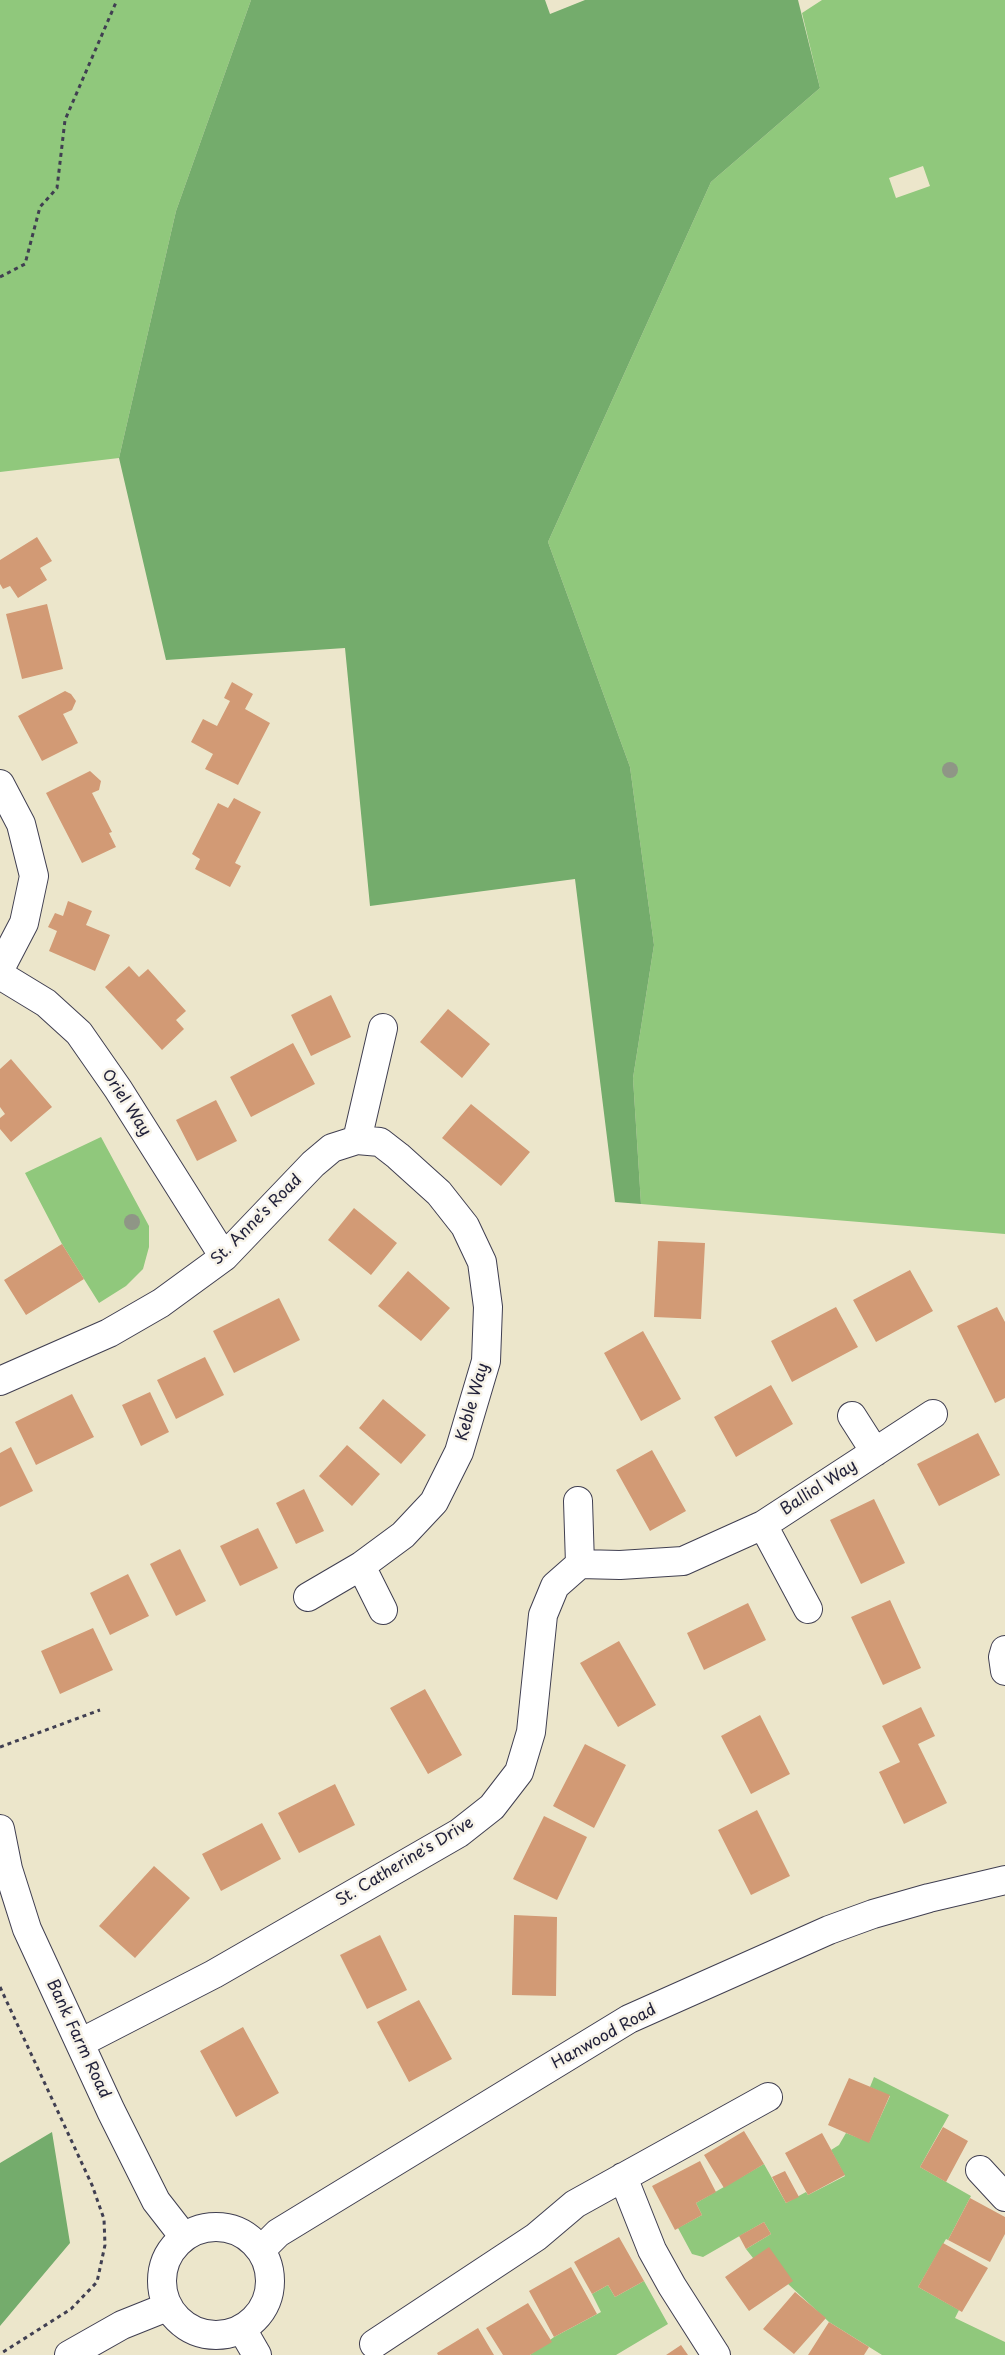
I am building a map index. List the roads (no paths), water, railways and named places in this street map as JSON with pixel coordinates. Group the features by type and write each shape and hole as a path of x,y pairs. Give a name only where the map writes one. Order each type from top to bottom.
{"street":[{"path":"0,785 21,824 34,876 24,923 0,969"},
{"name":"Oriel Way","path":"0,975 46,1003 79,1033 118,1088 224,1256"},
{"path":"357,1140 383,1028"},
{"name":"St. Anne's Road","path":"0,1381 109,1333 161,1304 224,1256 313,1164 332,1148 357,1140"},
{"name":"Keble Way","path":"308,1596 361,1566 402,1535 434,1502 459,1452 486,1361 488,1307 482,1262 465,1226 444,1199 398,1156 380,1142 357,1140"},
{"name":"Balliol Way","path":"580,1564 620,1565 683,1561 763,1525 933,1414"},
{"name":"Balliol Way","path":"852,1416 876,1452"},
{"path":"578,1502 580,1564"},
{"name":"Balliol Way","path":"763,1525 808,1609"},
{"name":"St. Catherine's Drive","path":"80,2043 214,1974 459,1833 492,1807 518,1772 531,1732 543,1614 555,1586 580,1564"},
{"path":"361,1566 383,1610"},
{"path":"1005,1650 1003,1657 1005,1672"},
{"name":"Bank Farm Road","path":"0,1829 8,1869 27,1929 156,2201 184,2237"},
{"name":"Hanwood Road","path":"262,2249 278,2233 629,2019 829,1930 873,1914 929,1898 1005,1880"},
{"path":"374,2344 536,2237 575,2204 768,2097"},
{"path":"980,2170 1005,2197"},
{"path":"623,2177 652,2250 676,2293 716,2355"},
{"path":"225,2227 235,2230 262,2249 269,2262 268,2297 257,2317 242,2329 232,2333 213,2335 203,2333 180,2322 167,2307 163,2293 162,2274 173,2248 184,2237 206,2228 225,2227"},
{"path":"68,2355 122,2325 167,2307"},
{"path":"242,2329 257,2355"}]}
